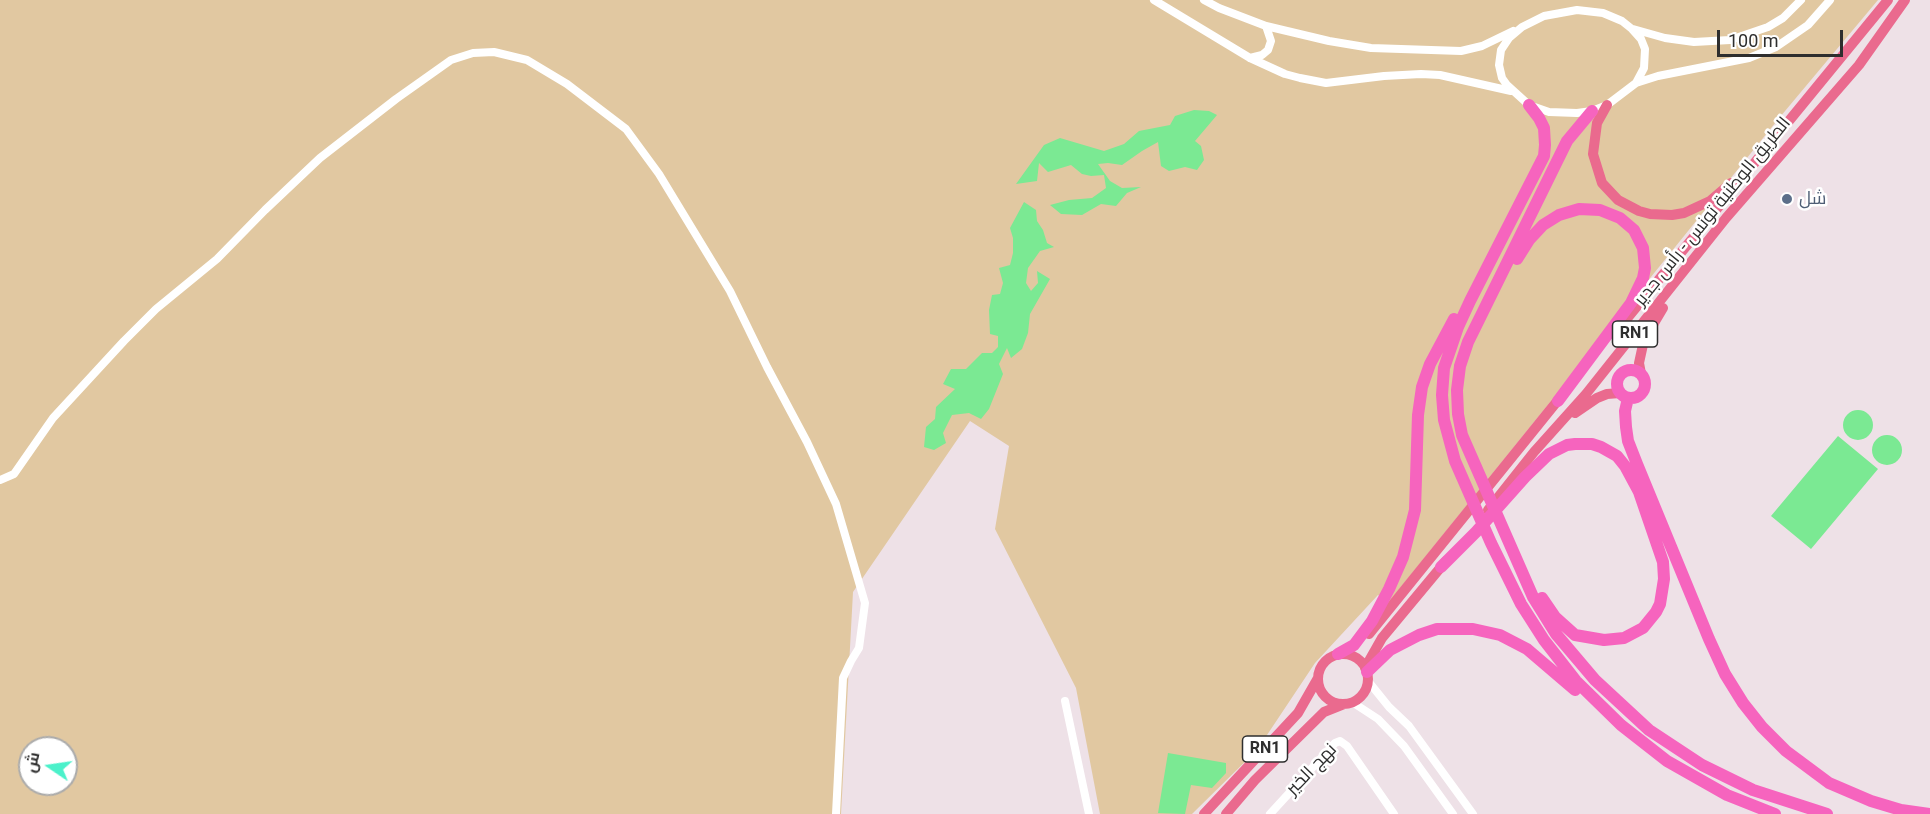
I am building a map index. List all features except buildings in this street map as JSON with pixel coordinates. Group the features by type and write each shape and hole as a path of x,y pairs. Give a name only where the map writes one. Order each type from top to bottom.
{"highway":[{"path":"1529,105 1544,128 1544,156 1458,327 1447,356 1442,381 1446,432 1462,480 1516,594 1544,640 1576,681 1621,725"},
{"path":"1592,111 1567,141 1473,329 1458,377 1458,414 1462,435 1533,597 1556,634 1601,687 1649,730 1683,754 1721,776 1753,790 1827,814"},
{"path":"1474,464 1464,405 1465,377 1473,347 1501,288 1528,240 1544,225 1559,215 1579,209 1600,210 1620,218 1634,230 1643,248 1645,268 1631,303 1558,401"},
{"path":"1343,654 1354,645 1372,621 1403,557 1415,510 1418,415 1422,387 1430,364 1444,337 1491,260"},
{"path":"1624,395 1639,396 1645,389 1645,382 1641,374 1631,370 1622,374 1617,383 1624,395 1628,441 1709,639 1725,674 1743,703 1762,727 1786,751 1829,783 1871,801 1901,810 1930,814"},
{"path":"1441,567 1549,454 1567,445 1592,444 1617,456 1625,465 1639,492 1663,562 1664,579 1660,604 1643,628 1624,638 1604,640 1584,638 1575,635 1555,617 1517,560"},
{"path":"1367,674 1390,650 1419,635 1445,629 1481,630 1500,635 1527,649 1651,749 1684,771 1727,795 1775,814"}],"main road":[{"name":"الطريق الوطنية تونس - رأس جدير","path":"1343,654 1358,648 1888,0"},
{"name":"الطريق الوطنية تونس - رأس جدير","path":"1367,674 1382,638 1534,452 1564,420 1695,257 1859,65 1905,0"},
{"path":"1607,105 1597,123 1593,147 1598,173 1602,183 1618,200 1650,214 1684,213 1710,201 1726,189 1775,138"},
{"path":"1641,374 1639,363 1644,340 1659,314 1686,278 1695,257"},
{"path":"1564,420 1597,398 1607,394 1624,395"},
{"path":"1343,654 1358,659 1367,674"},
{"name":"RN1","path":"1204,814 1298,713 1318,678 1324,662 1343,654"},
{"name":"RN1","path":"1226,814 1255,780 1324,712 1361,696 1367,674"},
{"path":"1318,678 1323,694 1332,702 1348,703"}],"street":[{"path":"1154,0 1250,58 1286,74 1314,81 1344,82 1384,76 1440,75 1513,92"},
{"path":"1204,0 1266,26 1329,41 1371,48 1442,51 1472,50 1544,16 1577,10 1602,14 1622,21 1641,39 1645,49 1644,68 1636,83"},
{"path":"1632,29 1665,38 1694,42 1730,40 1768,27 1783,18 1802,0"},
{"path":"1522,27 1509,38 1501,50 1499,65 1502,78 1513,92 1529,105 1564,114 1592,111 1607,105 1636,83 1659,76 1749,58 1776,47 1808,25 1830,0"},
{"path":"1250,58 1262,55 1268,50 1271,41 1266,26"},
{"path":"0,480 14,474 53,418 140,324 217,259 320,158 451,60 473,53 494,52 527,60 567,84 626,129 659,174 730,291 836,504 865,603 859,648 850,660 843,678 836,814"},
{"path":"1367,674 1389,707 1408,726 1473,814"},
{"path":"1065,701 1089,814"},
{"path":"1348,703 1378,719 1398,740 1453,814"},
{"name":"نهج الخير","path":"1270,814 1335,743 1340,741 1347,746 1394,814"}],"shaded area":[{"path":"0,0 1878,0 1780,117 1388,603 1378,595 1315,663 1257,750 1192,814 1100,814 1076,688 995,529 1009,446 970,421 853,592 841,814 0,814"},
{"path":"1194,110 1209,111 1217,115 1195,141 1201,146 1204,160 1197,170 1185,167 1169,171 1161,166 1158,142 1122,165 1098,164 1110,181 1122,188 1141,187 1127,193 1116,206 1101,204 1082,215 1061,214 1050,205 1069,200 1092,198 1106,188 1104,175 1082,174 1071,165 1048,172 1039,163 1037,181 1016,184 1044,145 1060,138 1104,151 1124,144 1139,131 1170,125 1175,116"},
{"path":"1024,202 1036,210 1037,221 1047,243 1054,247 1040,251 1028,268 1026,283 1031,291 1038,283 1037,271 1050,279 1030,314 1028,333 1022,349 1011,358 1007,348 999,364 1003,374 989,409 981,419 969,413 952,415 943,433 946,443 934,450 924,447 926,427 935,419 936,407 955,389 943,384 951,369 966,369 982,353 992,353 998,347 998,336 990,334 989,310 992,295 1000,294 1003,283 999,268 1010,265 1013,238 1010,228"},
{"path":"1858,410 1864,411 1872,419 1872,431 1864,439 1858,440 1852,439 1844,431 1843,425 1844,419 1852,411"},
{"path":"1887,435 1893,436 1901,444 1901,456 1893,464 1887,465 1881,464 1873,456 1872,450 1873,444 1881,436"},
{"path":"1838,436 1878,469 1811,549 1771,516"},
{"path":"1168,753 1226,763 1226,773 1212,788 1191,785 1185,814 1158,813"}],"place":[{"name":"شل","path":"1787,199"}]}
